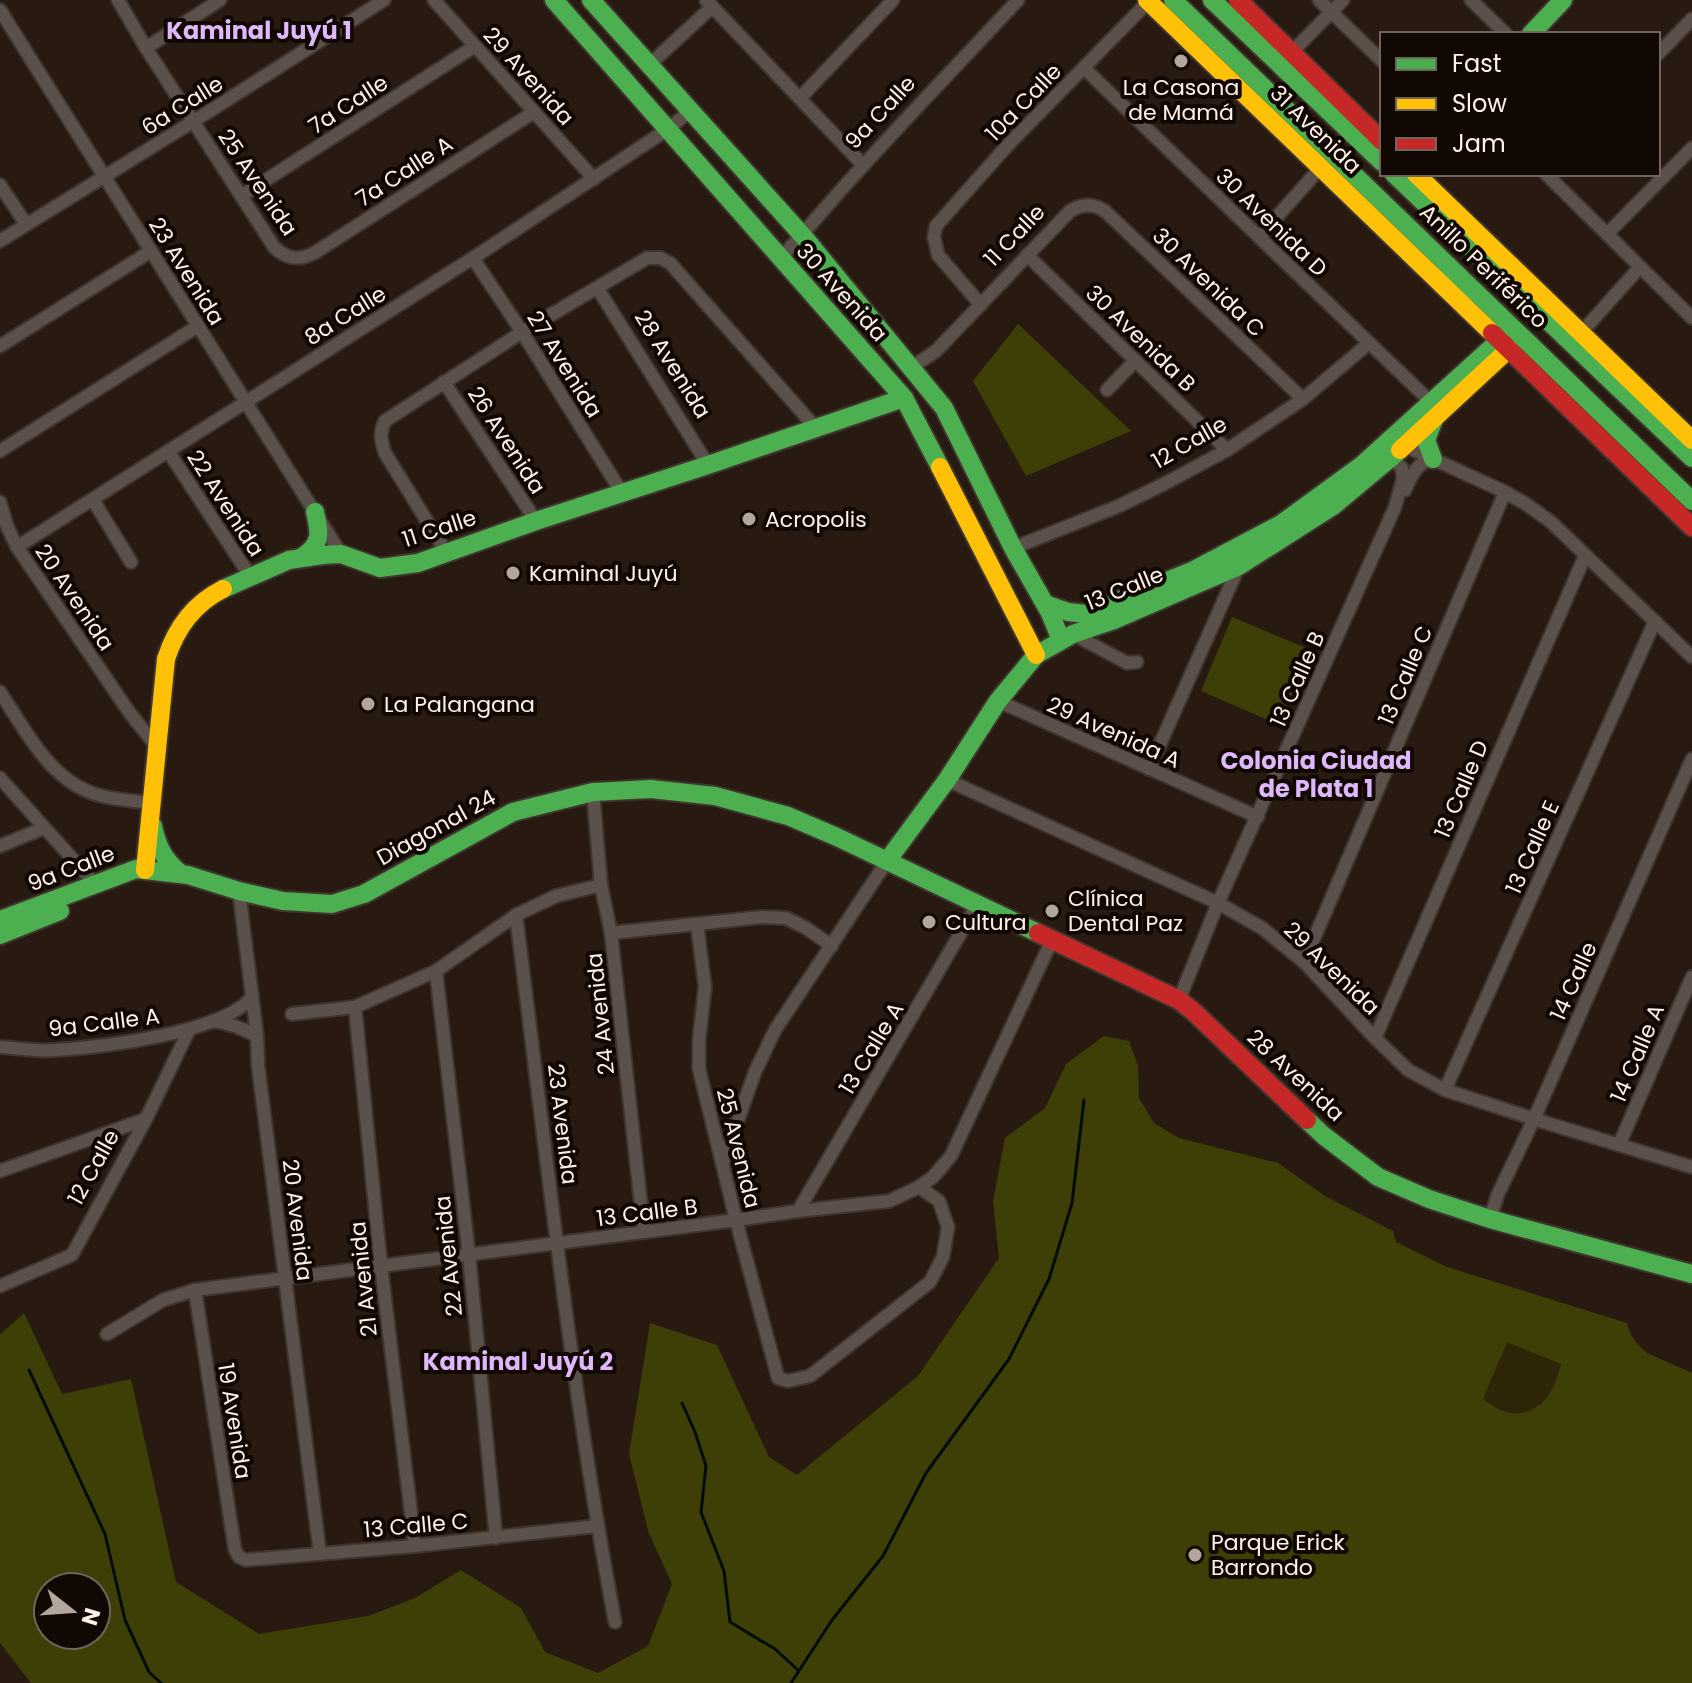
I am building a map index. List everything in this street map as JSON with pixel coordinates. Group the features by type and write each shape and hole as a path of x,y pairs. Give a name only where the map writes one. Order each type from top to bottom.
{"main road":[{"name":"30 Avenida","path":"554,0 904,398 1036,655"},
{"name":"30 Avenida","path":"591,0 803,236 944,408 1013,548 1067,637"},
{"name":"Anillo Periférico","path":"1173,0 1692,501"},
{"path":"1212,0 1380,160"},
{"name":"31 Avenida","path":"1238,0 1380,139"},
{"path":"1533,32 1563,0"},
{"name":"31 Avenida","path":"1148,1 1692,527"},
{"name":"Anillo Periférico","path":"1396,176 1692,458"},
{"path":"1418,176 1692,440"},
{"path":"1409,228 1466,308"},
{"name":"13 Calle","path":"1047,608 1086,614 1194,570 1281,524 1433,411 1504,344"},
{"name":"11 Calle","path":"145,870 166,659 176,632 186,617 211,595 250,576 302,557 341,554 380,568 418,563 904,398"},
{"path":"1433,411 1425,439 1426,448 1433,459"},
{"name":"13 Calle","path":"887,861 947,780 998,701 1036,655 1067,637 1239,566 1333,506 1398,452 1433,411"},
{"path":"928,442 937,445 944,443 952,424"},
{"path":"302,557 313,550 318,539 315,512"},
{"path":"1047,608 1060,619 1101,624"},
{"name":"Diagonal 24","path":"145,870 180,873 283,901 332,904 374,888 513,812 593,792 651,789 715,796 788,816 887,861"},
{"name":"11 Calle","path":"152,807 156,841 163,857 180,873"},
{"name":"28 Avenida","path":"887,861 1179,1000 1324,1136 1378,1177 1429,1199 1490,1219 1692,1274"},
{"name":"9a Calle","path":"0,920 121,874 136,869 145,870"},
{"name":"9a Calle","path":"0,935 126,883 145,870"}],"street":[{"name":"25 Avenida","path":"118,0 274,247 294,258"},
{"path":"146,48 220,0"},
{"name":"6a Calle","path":"0,241 384,0"},
{"name":"29 Avenida","path":"434,0 594,179"},
{"path":"800,98 893,0"},
{"name":"9a Calle","path":"780,258 1018,0"},
{"path":"1319,0 1380,59"},
{"path":"1292,52 1343,0"},
{"path":"1471,0 1504,32"},
{"name":"10a Calle","path":"981,305 938,255 934,237 936,226 1006,147 1148,1"},
{"path":"649,65 709,4 863,165"},
{"name":"23 Avenida","path":"0,10 341,554"},
{"path":"1660,52 1692,19"},
{"name":"7a Calle","path":"241,196 475,46"},
{"name":"30 Avenida D","path":"1084,68 1369,343 1433,411"},
{"name":"8a Calle","path":"17,547 473,258 668,129 690,111"},
{"name":"7a Calle A","path":"294,258 304,258 316,252 534,112"},
{"path":"1607,234 1692,148"},
{"path":"1259,237 1321,167"},
{"path":"1548,176 1692,318"},
{"path":"0,185 26,224"},
{"name":"11 Calle","path":"912,367 936,351 1070,211 1083,205"},
{"name":"30 Avenida C","path":"1083,205 1096,206 1105,211 1303,399"},
{"path":"0,346 151,251"},
{"name":"30 Avenida B","path":"1027,255 1227,450"},
{"path":"446,552 385,453 381,431 388,417 641,260 651,257 670,263 816,428"},
{"name":"27 Avenida","path":"473,258 622,493"},
{"path":"1589,324 1640,267"},
{"name":"28 Avenida","path":"598,289 708,465"},
{"path":"0,451 198,326"},
{"name":"12 Calle","path":"1013,548 1119,506 1227,450 1303,399 1369,343"},
{"path":"1107,390 1135,361"},
{"name":"26 Avenida","path":"444,382 536,521"},
{"name":"22 Avenida","path":"168,451 250,576"},
{"path":"1398,452 1433,459 1526,504 1551,522 1692,657"},
{"name":"13 Calle B","path":"1395,507 1403,479 1398,452"},
{"name":"13 Calle B","path":"1179,1000 1218,903 1395,507 1418,466 1433,459"},
{"name":"13 Calle C","path":"1304,962 1505,492"},
{"path":"93,500 131,562"},
{"name":"20 Avenida","path":"0,502 17,547 129,712 157,747"},
{"name":"13 Calle D","path":"1375,1038 1585,556"},
{"path":"1149,769 1239,566"},
{"name":"13 Calle E","path":"1445,1090 1655,621"},
{"path":"1067,637 1127,663 1137,662"},
{"path":"0,692 49,764 65,778 83,790 152,807"},
{"name":"29 Avenida A","path":"998,701 1258,817"},
{"name":"14 Calle","path":"1490,1219 1498,1194 1692,759"},
{"path":"0,778 96,885"},
{"name":"29 Avenida","path":"947,780 1218,903 1262,928 1304,962 1408,1070 1445,1090 1692,1167"},
{"name":"24 Avenida","path":"593,792 601,885 611,933 644,1232"},
{"path":"0,846 44,828"},
{"name":"13 Calle","path":"723,1162 755,1072 775,1030 887,861"},
{"path":"292,1014 355,1007 436,971 516,915 556,896 601,885"},
{"name":"20 Avenida","path":"239,891 320,1554"},
{"name":"13 Calle A","path":"798,1211 977,905"},
{"name":"23 Avenida","path":"516,915 597,1526 615,1622"},
{"path":"611,933 762,917 786,918 832,946"},
{"name":"25 Avenida","path":"697,924 705,987 699,1069 778,1378 788,1381 810,1376 930,1282 943,1257 948,1227 939,1201 919,1187"},
{"name":"13 Calle B","path":"107,1334 163,1300 195,1290 889,1201 933,1177 951,1156 1052,940"},
{"name":"22 Avenida","path":"436,971 469,1255 496,1538"},
{"name":"14 Calle A","path":"1619,1145 1692,977"},
{"name":"9a Calle A","path":"0,1047 53,1051 189,1030 238,1010 252,997"},
{"name":"21 Avenida","path":"355,1007 381,1266 415,1546"},
{"path":"210,1021 229,1023 257,1036"},
{"name":"12 Calle","path":"0,1286 72,1255 146,1119 189,1030"},
{"path":"0,1171 146,1119"},
{"name":"19 Avenida","path":"195,1290 235,1550 239,1557"},
{"name":"13 Calle C","path":"239,1557 246,1560 415,1546 597,1526"}],"shaded area":[{"path":"1018,324 1131,431 1026,476 973,381"},
{"path":"1232,617 1313,651 1282,726 1201,691"},
{"path":"1104,1036 1129,1041 1138,1066 1139,1098 1154,1123 1179,1138 1278,1163 1325,1196 1393,1231 1396,1242 1447,1267 1627,1323 1634,1340 1647,1353 1692,1373 1692,1683 31,1683 0,1643 0,1335 24,1313 62,1394 131,1379 176,1582 259,1634 368,1616 415,1598 461,1570 521,1608 545,1652 598,1673 648,1646 672,1584 648,1531 629,1454 650,1323 717,1345 769,1457 797,1475 918,1376 999,1258 993,1201 1005,1138 1045,1108 1066,1064"}],"sand":[{"path":"1507,1342 1561,1364 1555,1383 1545,1399 1522,1413 1504,1411 1483,1399"}],"waterway":[{"path":"791,1683 832,1620 883,1556 926,1473 1009,1359 1049,1279 1072,1203 1084,1100"},
{"path":"29,1370 105,1534 125,1620 149,1672 161,1683"},
{"path":"682,1403 706,1466 701,1512 724,1571 730,1622 775,1649 798,1670"}],"traffic: fast":[{"path":"554,0 904,398 940,467"},
{"path":"591,0 803,236 944,408 1061,640"},
{"path":"1173,0 1692,501"},
{"path":"1212,0 1380,160"},
{"path":"1533,32 1563,0"},
{"path":"1396,176 1692,458"},
{"path":"1443,276 1466,308"},
{"path":"1045,604 1086,614 1194,570 1281,524 1362,465 1500,340"},
{"path":"223,589 289,560 323,555 341,554 380,568 418,563 904,398"},
{"path":"1433,422 1426,440 1433,459"},
{"path":"887,861 947,780 998,701 1036,655 1073,634 1114,620 1239,566 1333,506 1400,450"},
{"path":"302,557 318,538 315,512"},
{"path":"0,920 136,869 188,875 283,901 332,904 364,894 513,812 593,792 651,789 715,796 788,816 1038,933"},
{"path":"153,826 162,852 180,873"},
{"path":"0,935 60,911"},
{"path":"1307,1120 1378,1177 1429,1199 1490,1219 1692,1274"}],"traffic: slow":[{"path":"1147,0 1492,333"},
{"path":"1418,176 1692,440"},
{"path":"1400,450 1509,349"},
{"path":"940,467 1036,655"},
{"path":"145,870 166,659 187,618 203,602 223,589"}],"traffic: jam":[{"path":"1238,0 1380,139"},
{"path":"1492,333 1692,527"},
{"path":"1038,933 1179,1000 1307,1120"}],"place":[{"name":"La Casona de Mamá","path":"1181,61"},
{"name":"Acropolis","path":"749,519"},
{"name":"Kaminal Juyú","path":"513,573"},
{"name":"La Palangana","path":"368,704"},
{"name":"Clínica Dental Paz","path":"1052,911"},
{"name":"Cultura","path":"929,922"},
{"name":"Parque Erick Barrondo","path":"1195,1555"}],"district":[{"name":"Kaminal Juyú 1","path":"259,31"},
{"name":"Colonia Ciudad de Plata 1","path":"1316,775"},
{"name":"Kaminal Juyú 2","path":"518,1362"}]}
